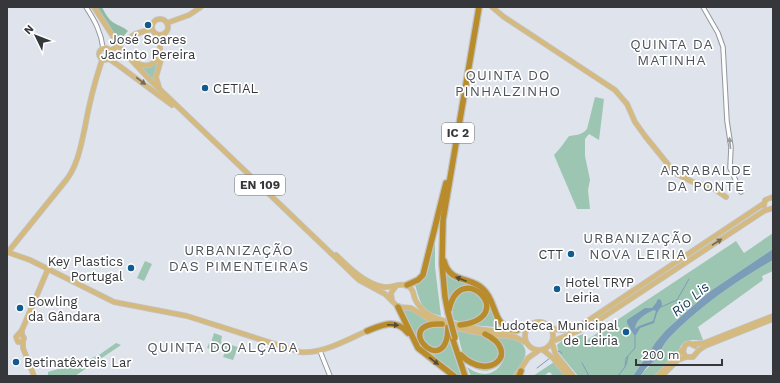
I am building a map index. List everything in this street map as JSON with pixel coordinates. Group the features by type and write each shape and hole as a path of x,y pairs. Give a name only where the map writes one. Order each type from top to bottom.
{"highway":[{"name":"IC 2","path":"445,188 475,7"},
{"name":"IC 2","path":"468,376 453,336 446,310 442,255 443,220 479,7"},
{"path":"407,286 418,280 423,275 445,188"},
{"path":"442,324 430,324 420,333 420,340 423,346 428,350 437,351 443,348 447,342 448,327 441,285 439,252 445,188"},
{"path":"447,202 443,239 443,260 446,267 452,275 457,278 476,284 483,289 490,298 499,321 507,328 516,330"},
{"path":"446,310 460,291 471,288 483,295 486,305 486,311 483,317 471,323 460,325"},
{"path":"398,306 413,339"},
{"path":"367,331 387,324 398,324 405,328 420,350 454,376"},
{"path":"448,327 453,336 464,376"},
{"path":"485,334 496,341 502,354 500,363 491,372"},
{"path":"460,356 476,371"}],"main road":[{"name":"EN 109","path":"94,7 121,49 161,91 356,278 382,292 398,306"},
{"path":"167,23 189,15 201,7"},
{"path":"492,7 504,17 616,91 625,101 635,122 644,136 675,173 693,182 709,186 726,197"},
{"path":"152,29 154,22 159,19 164,20 167,23 167,32 159,35"},
{"path":"110,50 135,34 152,29"},
{"path":"152,29 159,35"},
{"path":"159,35 160,60 156,77 161,91"},
{"path":"110,50 103,48 99,54 99,57 102,60 86,127 76,164 72,173 8,252 25,258 114,302 187,316 300,352 320,351 367,331"},
{"path":"108,59 111,55 110,50"},
{"path":"130,58 140,65 147,66 154,63 160,55"},
{"path":"102,60 108,59 118,64 170,104 178,107"},
{"path":"407,286 412,290 421,308 430,315 460,325 499,331 516,330 538,322 545,323 555,330 561,331 589,320 764,204 767,199 773,197"},
{"path":"764,204 765,208 771,209"},
{"path":"543,350 552,342 588,327 771,209"},
{"name":"EN 109","path":"323,245 357,274 368,280 385,287 401,285 407,286"},
{"path":"34,376 23,348 16,338 21,335 48,269"},
{"path":"392,300 391,293 396,286"},
{"path":"406,307 412,303 414,296"},
{"path":"398,306 406,307 442,324 467,331 516,337 534,350 543,350 549,354 568,376"},
{"path":"658,376 687,344 704,343 773,316"},
{"path":"662,376 678,360 686,357 693,357 705,346 773,320"},
{"path":"549,326 553,334 552,342 556,355 573,376"},
{"path":"527,327 524,333 527,344 528,358"},
{"path":"694,344 697,348 697,352"},
{"path":"519,374 528,358 538,350"},
{"path":"683,350 686,357"}],"street":[{"path":"86,7 98,27 103,48"},
{"path":"703,7 719,36 723,47 727,121 731,148 731,170 741,192"},
{"path":"320,351 330,376"}],"green space":[{"path":"97,7 102,7 112,21 128,31 119,41"},
{"path":"158,61 154,81 141,68 151,67"},
{"path":"595,97 604,99 599,140 589,134 585,139 585,156 590,180 588,190 590,209 577,209 554,155 569,136 581,134 587,129"},
{"path":"773,233 773,249 709,292 666,330 633,376 578,376 559,353 557,345 563,340 564,342 583,334 587,340 736,241 744,253"},
{"path":"435,234 435,267 441,316 434,314 422,305 415,285 423,280 425,276"},
{"path":"773,260 773,271 762,276 763,280 698,327 703,340 691,340 684,342 674,356 654,376 640,376 655,360 668,340 693,315 745,277"},
{"path":"145,261 152,264 144,281 137,278"},
{"path":"445,270 458,281 483,290 505,328 472,325 482,320 487,312 481,291 472,287 453,295 449,301"},
{"path":"471,290 484,300 485,310 479,318 462,322 454,320 452,304 454,300 460,294"},
{"path":"408,309 431,322 426,324 418,339 425,350 428,352 435,352 445,346 449,340 461,376 456,376 421,348 402,310"},
{"path":"443,326 446,335 443,345 435,349 423,341 423,333 428,327"},
{"path":"457,331 482,335 491,340 500,351 498,363 494,368 486,371 477,369 469,364 463,354"},
{"path":"214,333 222,336 221,342 238,347 233,360 223,357 225,352 215,348 214,350 207,348 209,343 211,343"},
{"path":"493,337 517,339 523,345 526,352 522,364 512,376 471,376 467,367 476,372 485,374 493,372 500,366 504,358 503,349"},
{"path":"116,343 121,345 75,376 48,376 48,372 82,362 99,355"},
{"path":"554,362 565,376 550,376 552,374 549,372 544,376 533,376"}],"water":[{"name":"Rio Lis","path":"773,249 773,260 745,277 693,315 668,340 655,360 640,376 633,376 666,330 709,292"},
{"path":"658,299 661,300 662,305 657,313 654,323 640,328 636,335 634,335 627,323 627,320 645,308 652,308","holes":["651,311 656,311 653,321 635,329 635,326 644,315"]}],"waterway":[{"path":"661,307 677,300 689,279"},
{"path":"618,376 625,367 626,358 635,348 635,335"},
{"path":"557,352 559,351 562,353"},
{"path":"626,365 628,357"},
{"path":"537,368 550,358"},
{"path":"582,363 589,376"}],"place":[{"name":"José Soares Jacinto Pereira","path":"148,25"},
{"name":"CETIAL","path":"205,88"},
{"name":"CTT","path":"571,254"},
{"name":"Key Plastics Portugal","path":"131,268"},
{"name":"Hotel TRYP Leiria","path":"557,289"},
{"name":"Bowling da Gândara","path":"20,308"},
{"name":"Ludoteca Municipal de Leiria","path":"626,332"},
{"name":"Betinatêxteis Lar","path":"16,362"}],"district":[{"name":"QUINTA DA MATINHA","path":"672,52"},
{"name":"QUINTA DO PINHALZINHO","path":"508,84"},
{"name":"ARRABALDE DA PONTE","path":"706,178"},
{"name":"URBANIZAÇÃO NOVA LEIRIA","path":"638,246"},
{"name":"URBANIZAÇÃO DAS PIMENTEIRAS","path":"239,258"},
{"name":"QUINTA DO ALÇADA","path":"223,347"}]}
